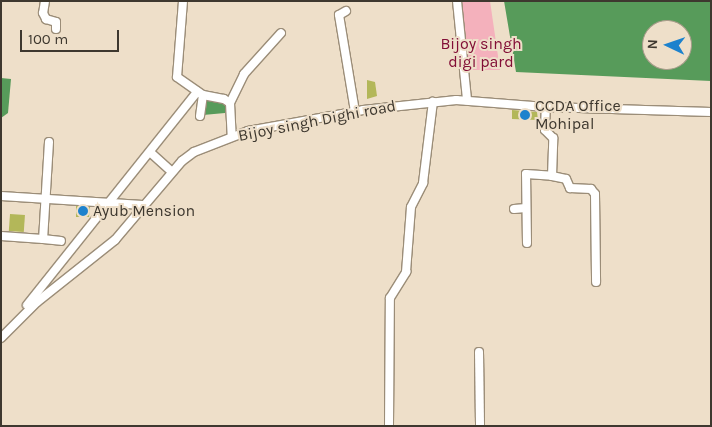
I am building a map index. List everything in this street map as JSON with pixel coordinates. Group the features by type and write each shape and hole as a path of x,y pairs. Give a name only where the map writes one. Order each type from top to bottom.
{"street":[{"path":"45,1 43,13 46,19 54,19 56,29"},
{"path":"183,1 177,77 200,94 230,103"},
{"path":"457,1 467,100"},
{"path":"346,12 339,15 355,112"},
{"path":"232,136 230,103 244,74 281,33"},
{"path":"200,94 200,116"},
{"path":"18,315 200,94"},
{"name":"Bijoy singh Dighi road","path":"1,338 37,302 115,240 172,172 194,152 232,136 355,112 433,102 467,100 546,107 711,112"},
{"path":"389,426 390,298 406,272 411,208 424,183 433,102"},
{"path":"546,107 545,130 553,138 552,176"},
{"path":"43,239 49,142"},
{"path":"151,153 172,172"},
{"path":"527,244 526,174 566,179 570,188 591,189 595,194 596,282"},
{"path":"1,196 143,205"},
{"path":"514,208 526,208"},
{"path":"1,236 61,241"},
{"path":"479,352 480,426"}],"green space":[{"name":"Bijoy singh digi pard","path":"460,1 490,1 500,70 466,70"}],"shaded area":[{"path":"504,1 711,1 711,81 516,72"},
{"path":"1,78 11,79 8,113 1,118"},
{"path":"205,98 220,101 225,105 225,113 203,115"}],"building":[{"path":"367,80 375,82 377,96 367,99"},
{"name":"CCDA Office Mohipal","path":"512,110 537,112 538,120 512,119"},
{"name":"Ayub Mension","path":"76,206 90,207 89,217 76,217"},
{"path":"10,214 25,215 24,232 9,231"}],"place":[{"name":"CCDA Office Mohipal","path":"525,115"},
{"name":"Ayub Mension","path":"83,211"}]}
